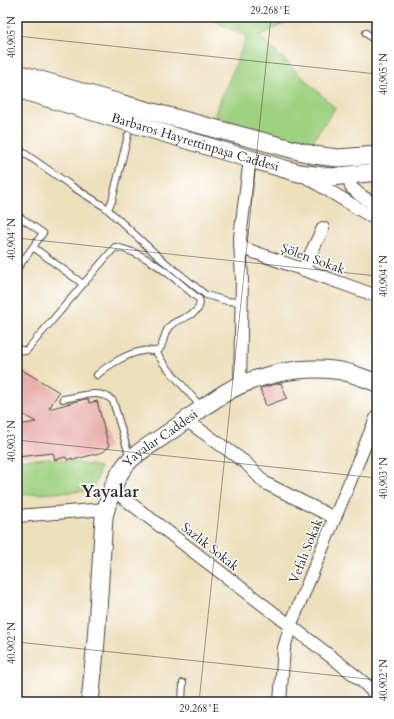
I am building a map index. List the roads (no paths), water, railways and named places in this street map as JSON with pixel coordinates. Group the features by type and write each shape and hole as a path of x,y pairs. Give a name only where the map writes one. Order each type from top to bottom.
{"street":[{"name":"Barbaros Hayrettinpaşa Caddesi","path":"17,73 123,104 314,155 338,158 377,155"},
{"name":"Barbaros Hayrettinpaşa Caddesi","path":"19,93 299,173 331,177 377,172"},
{"path":"240,386 242,280 240,238 250,159"},
{"path":"299,173 377,220"},
{"path":"348,175 351,187 377,206"},
{"path":"303,270 323,228"},
{"name":"Şölen Sokak","path":"240,247 377,296"},
{"name":"Yayalar Caddesi","path":"90,702 106,509 119,474 130,459 226,392 269,376 289,371 334,370 354,374 377,383"},
{"name":"Vefalı Sokak","path":"280,702 284,648 290,627 377,416"},
{"path":"186,420 246,463 265,483 335,518"},
{"name":"Sazlık Sokak","path":"112,490 363,682 377,696"},
{"path":"17,516 106,509"}],"lane":[{"path":"366,33 377,43"},
{"path":"108,209 112,201 128,135"},
{"path":"17,148 108,209 160,258 206,295 219,300 242,302"},
{"path":"17,215 43,233 17,270"},
{"path":"33,247 83,284"},
{"path":"17,349 26,351 115,247 128,249 146,258 199,299 200,304 197,310 174,322 169,327 166,331 162,347 156,352"},
{"path":"97,375 116,362 139,352 147,350 156,352 202,408"},
{"path":"64,399 96,394 104,395 113,401 130,459"},
{"path":"182,702 183,682"}],"district":[{"name":"Yayalar","path":"110,491"}]}
